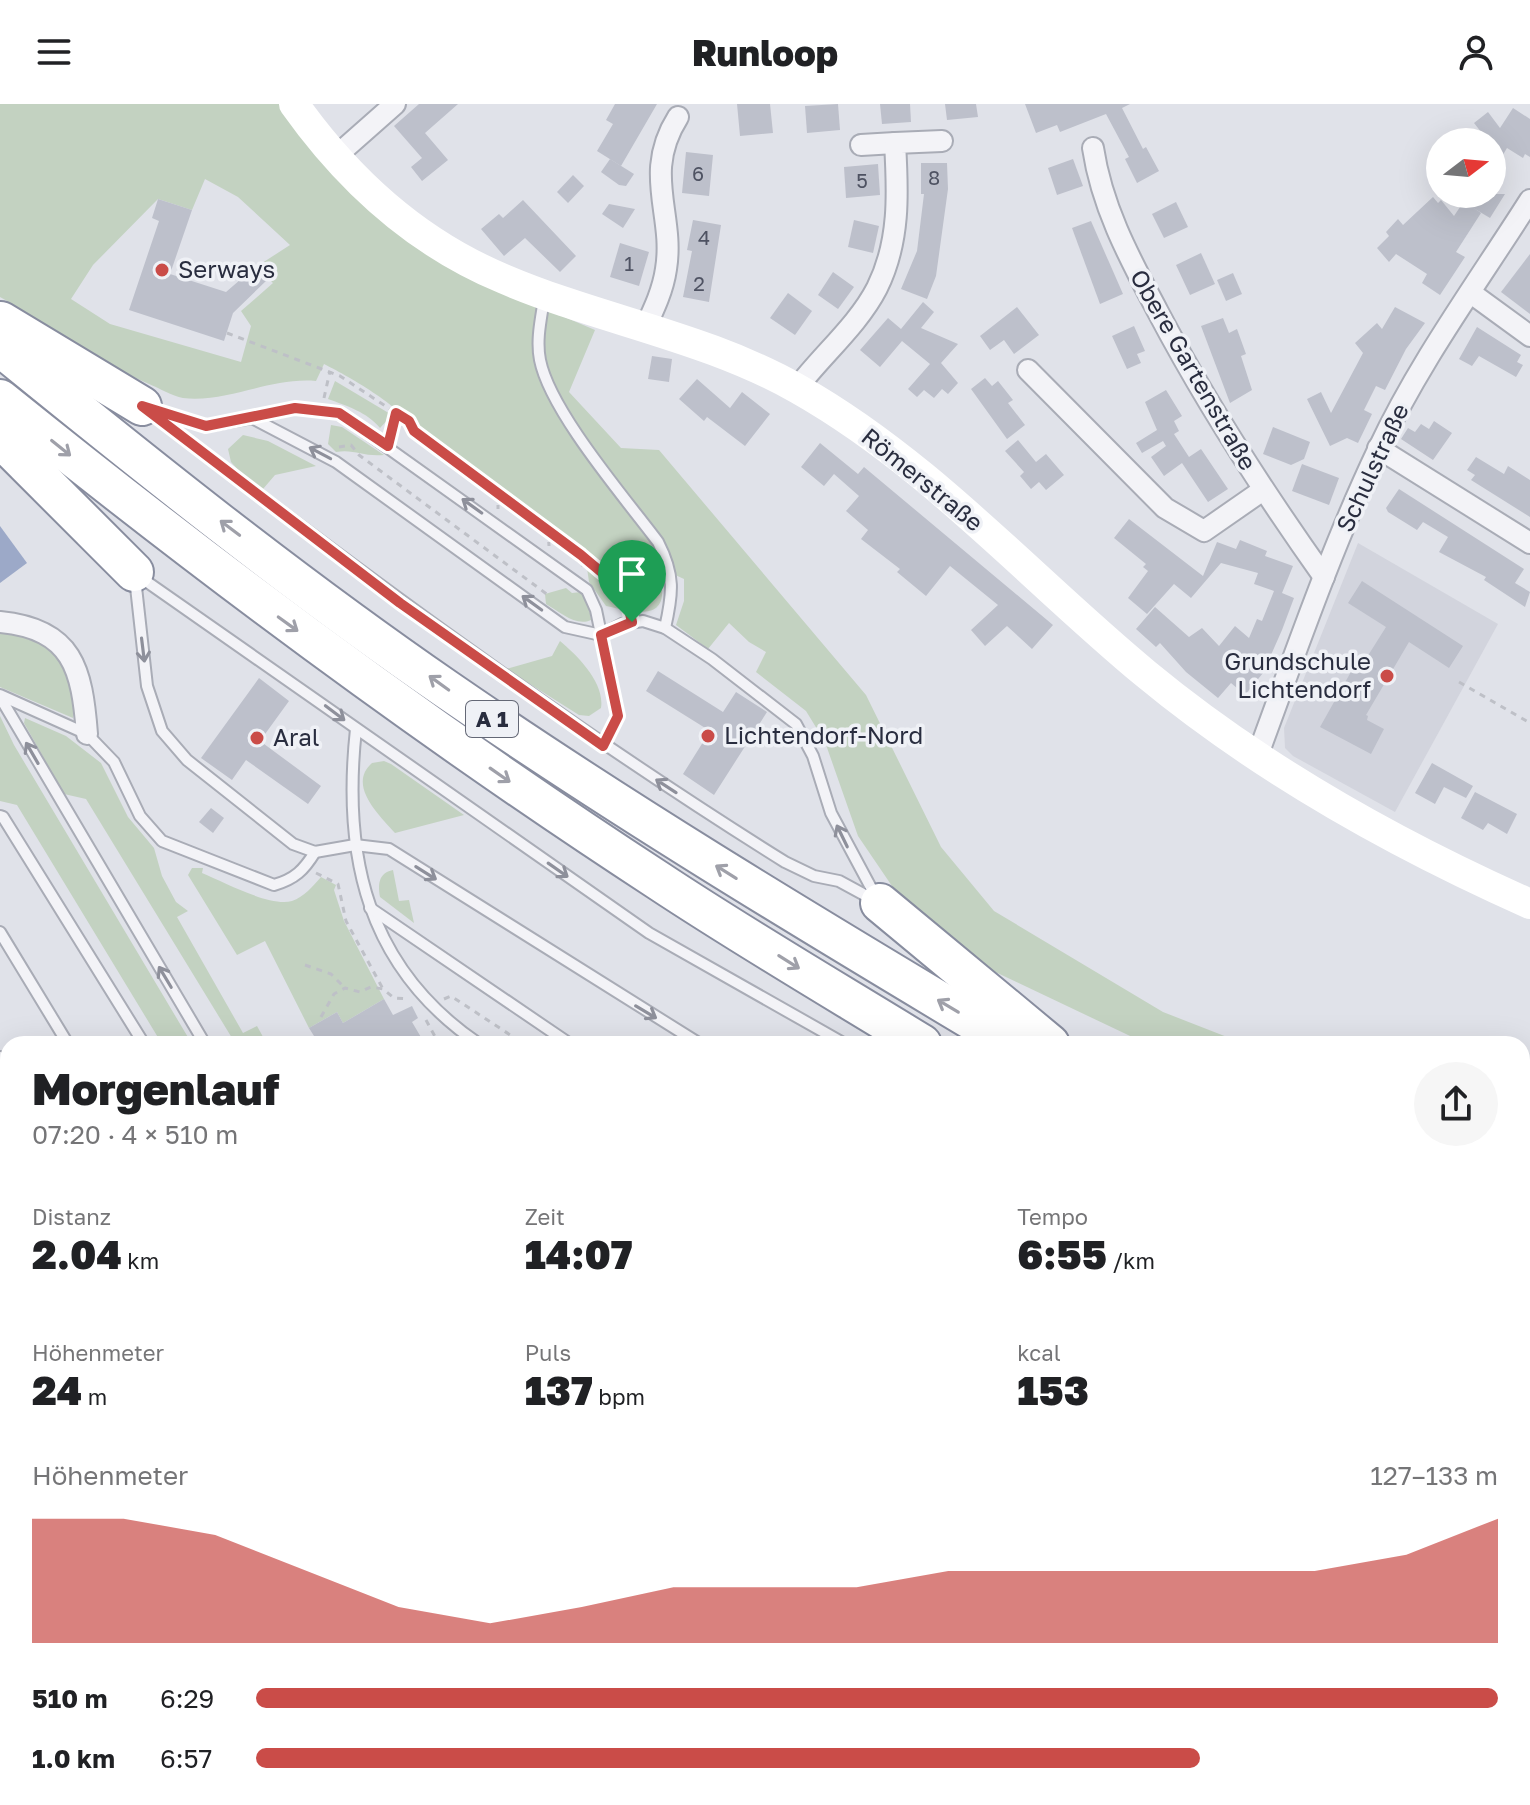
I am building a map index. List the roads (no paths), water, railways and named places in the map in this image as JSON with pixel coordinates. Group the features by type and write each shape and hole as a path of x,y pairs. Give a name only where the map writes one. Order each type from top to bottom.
{"highway":[{"path":"0,321 142,406"},
{"name":"A 1","path":"0,347 222,523 444,687 699,855 1002,1036"},
{"name":"A 1","path":"0,399 255,600 394,701 661,883 909,1036"},
{"path":"0,438 134,572"},
{"path":"880,903 1040,1036"}],"street":[{"name":"Römerstraße","path":"294,104 335,157 394,214 432,241 468,263 545,295 721,353 797,388 879,442 1142,671 1257,757 1414,849 1530,904"},
{"path":"335,157 395,104"},
{"path":"645,328 659,299 667,267 660,179 668,133 678,117"},
{"path":"861,145 942,141"},
{"path":"797,388 876,290 890,254 896,223 895,143"},
{"name":"Obere Gartenstraße","path":"1093,148 1098,181 1122,245 1193,380 1263,490 1324,577"},
{"name":"Schulstraße","path":"1257,757 1324,577 1378,448 1419,374 1530,200"},
{"path":"1471,293 1530,336"},
{"path":"1028,370 1165,508 1204,531 1263,490"},
{"path":"1378,448 1530,543"},
{"path":"0,622 25,624 59,642 76,664 84,691 87,734"}],"lane":[{"path":"545,295 538,341 540,362 554,400 658,542 668,561 673,579 665,628"},
{"path":"142,406 400,603 603,746 785,862 814,876 839,881 880,903"},
{"path":"142,406 206,426 295,408 339,413 587,590 596,610 618,716 603,746"},
{"path":"252,418 321,454 565,627 601,635 632,622 643,621 665,628 712,659 796,724 813,756 831,813 880,903"},
{"path":"134,572 649,933 831,1036"},
{"path":"134,572 147,686 162,731 187,760 293,844 315,852 355,845 389,849 687,1036"},
{"path":"0,696 87,734 114,762 140,816 162,841 274,885 292,880 306,868 315,852"},
{"path":"0,696 200,1036"},
{"path":"356,729 351,772 355,845 368,907 392,956 425,1007 467,1036"},
{"path":"0,816 139,1036"},
{"path":"368,907 558,1036"},
{"path":"0,932 63,1036"}],"water":[{"path":"0,526 27,563 0,583"}],"place":[{"name":"Serways","path":"162,270"},
{"name":"Grundschule Lichtendorf","path":"1387,676"},
{"name":"Lichtendorf-Nord","path":"708,736"},
{"name":"Aral","path":"257,738"}]}
